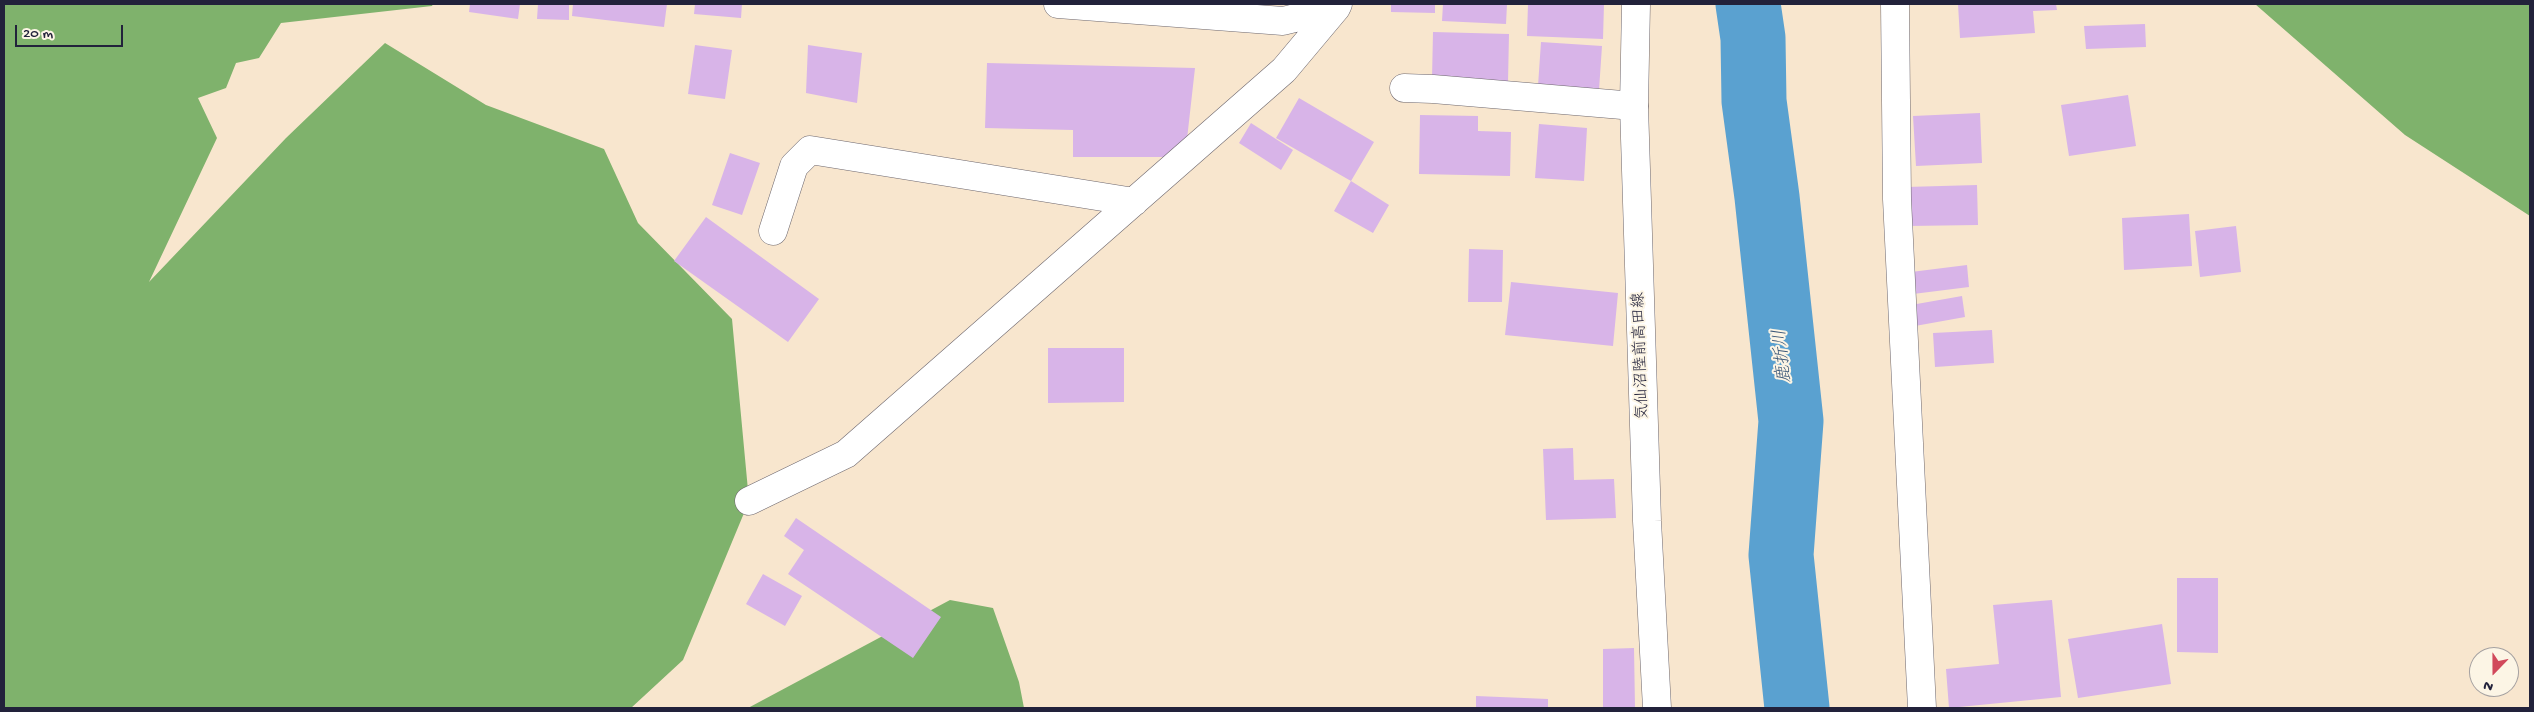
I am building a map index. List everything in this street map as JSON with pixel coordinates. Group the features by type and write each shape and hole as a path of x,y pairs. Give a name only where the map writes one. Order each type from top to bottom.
{"street":[{"path":"1058,4 1282,21 1337,6"},
{"name":"気仙沼陸前高田線","path":"1636,4 1634,106 1647,521 1657,708"},
{"path":"1895,4 1896,199 1922,708"},
{"path":"749,501 846,454 1284,70 1337,6"},
{"path":"1404,88 1634,106"},
{"path":"773,231 794,166 810,150 1134,202"}],"green space":[{"path":"4,4 433,4 432,6 281,23 259,58 236,63 226,88 198,98 217,138 149,282 286,138 385,43 486,105 604,149 638,223 732,319 749,501 683,660 631,708 4,708"},
{"path":"2255,4 2530,4 2530,216 2405,135"},
{"path":"950,600 993,608 1019,682 1024,708 748,708"}],"building":[{"path":"470,4 520,4 518,19 469,12"},
{"path":"538,4 569,4 569,20 537,19"},
{"path":"573,4 667,4 664,27 572,16"},
{"path":"695,4 742,4 741,18 694,14"},
{"path":"1391,4 1435,4 1435,13 1391,12"},
{"path":"1443,4 1507,4 1506,24 1442,21"},
{"path":"1528,4 1604,4 1603,39 1527,36"},
{"path":"1958,4 2056,4 2057,10 2033,11 2035,33 1960,38"},
{"path":"2145,24 2146,47 2086,49 2084,26"},
{"path":"1433,32 1509,34 1508,82 1432,79"},
{"path":"1541,42 1602,46 1599,90 1538,86"},
{"path":"695,45 732,50 725,99 688,94"},
{"path":"808,45 862,53 857,103 806,93"},
{"path":"987,63 1195,68 1185,157 1073,157 1073,130 985,128"},
{"path":"2128,95 2136,146 2069,156 2061,105"},
{"path":"1299,98 1374,142 1351,181 1276,138"},
{"path":"1980,113 1982,163 1916,166 1913,116"},
{"path":"1420,115 1478,116 1478,131 1511,132 1510,176 1419,174"},
{"path":"1251,123 1293,150 1281,170 1239,143"},
{"path":"1539,124 1587,128 1584,181 1535,178"},
{"path":"730,153 760,163 742,215 712,205"},
{"path":"1351,181 1389,205 1373,233 1334,211"},
{"path":"1977,185 1978,225 1908,226 1906,187"},
{"path":"2189,214 2192,266 2124,270 2122,218"},
{"path":"706,217 819,299 788,342 674,261"},
{"path":"2236,226 2241,272 2200,277 2195,231"},
{"path":"1469,249 1503,250 1502,302 1468,302"},
{"path":"1967,265 1969,287 1913,294 1911,272"},
{"path":"1511,282 1618,293 1613,346 1505,335"},
{"path":"1962,296 1965,317 1915,326 1911,305"},
{"path":"1992,330 1994,363 1935,367 1933,333"},
{"path":"1048,348 1124,348 1124,402 1048,403"},
{"path":"1573,448 1574,480 1614,479 1616,518 1546,520 1543,449"},
{"path":"796,518 941,617 913,658 788,574 804,550 784,536"},
{"path":"763,574 802,596 785,626 746,604"},
{"path":"2177,578 2218,578 2218,653 2177,652"},
{"path":"2052,600 2061,697 1949,708 1946,669 1999,664 1993,605"},
{"path":"2162,624 2171,684 2078,698 2068,639"},
{"path":"1634,648 1635,708 1603,708 1603,649"},
{"path":"1476,696 1548,699 1548,708 1476,708"}],"waterway":[{"name":"鹿折川","path":"1748,4 1753,38 1754,101 1767,197 1791,421 1781,555 1797,708"}]}
